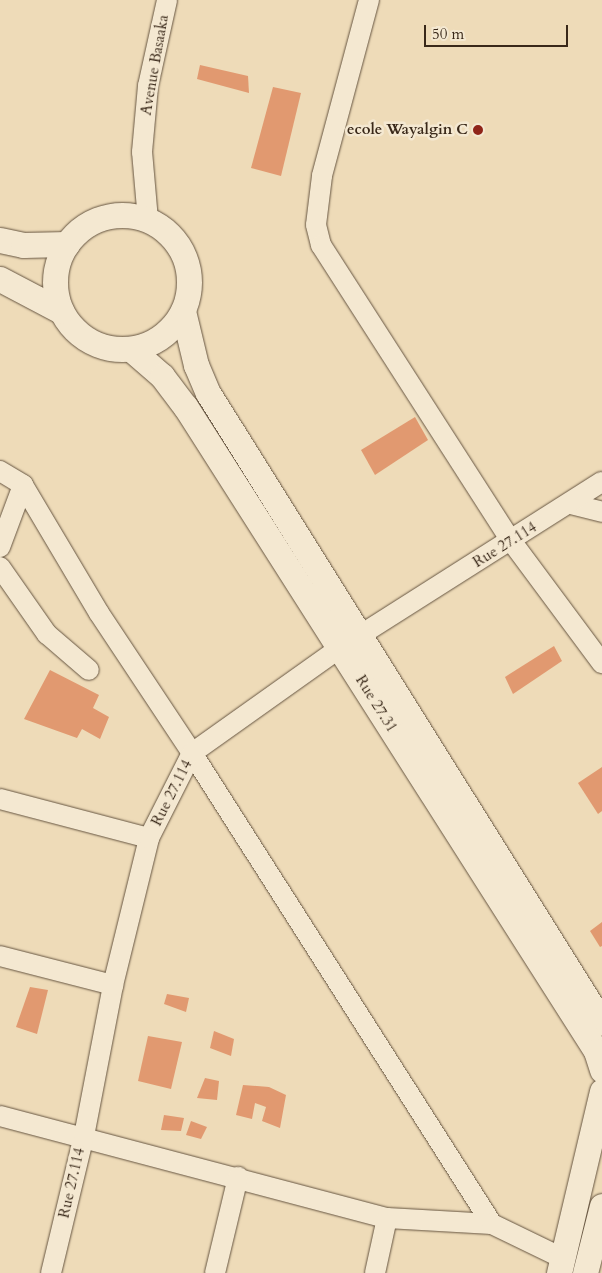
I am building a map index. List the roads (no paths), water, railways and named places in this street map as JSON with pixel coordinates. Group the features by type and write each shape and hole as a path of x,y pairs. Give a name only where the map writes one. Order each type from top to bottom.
{"street":[{"name":"Avenue Basaaka","path":"148,220 142,152 148,86 167,0"},
{"path":"368,0 322,176 316,224 321,245 347,289 512,542 602,663"},
{"path":"0,280 61,311 83,338 98,346 132,349 162,336 183,311 189,278 186,260 177,243 164,230 148,220 130,215 111,216 93,222 67,244 55,277 61,311"},
{"path":"0,240 22,245 67,244"},
{"name":"Rue 27.31","path":"183,311 196,365 208,393 350,642 596,1050 602,1070"},
{"name":"Rue 27.31","path":"132,349 162,376 185,406 350,642 602,1023"},
{"path":"0,471 23,485 99,613 192,753 492,1224 560,1265 602,1091"},
{"name":"Rue 27.114","path":"51,1273 84,1136 113,985 149,838 192,753 350,642 512,542 602,482"},
{"path":"0,547 23,485"},
{"path":"570,504 602,512"},
{"path":"0,567 47,634 89,670"},
{"path":"0,799 149,838"},
{"path":"0,956 113,985"},
{"path":"0,1116 84,1136 387,1218 492,1224"},
{"path":"215,1273 238,1177"},
{"path":"585,1273 602,1206"},
{"path":"375,1273 387,1218"}],"place":[{"name":"ecole Wayalgin C","path":"478,130"}]}
